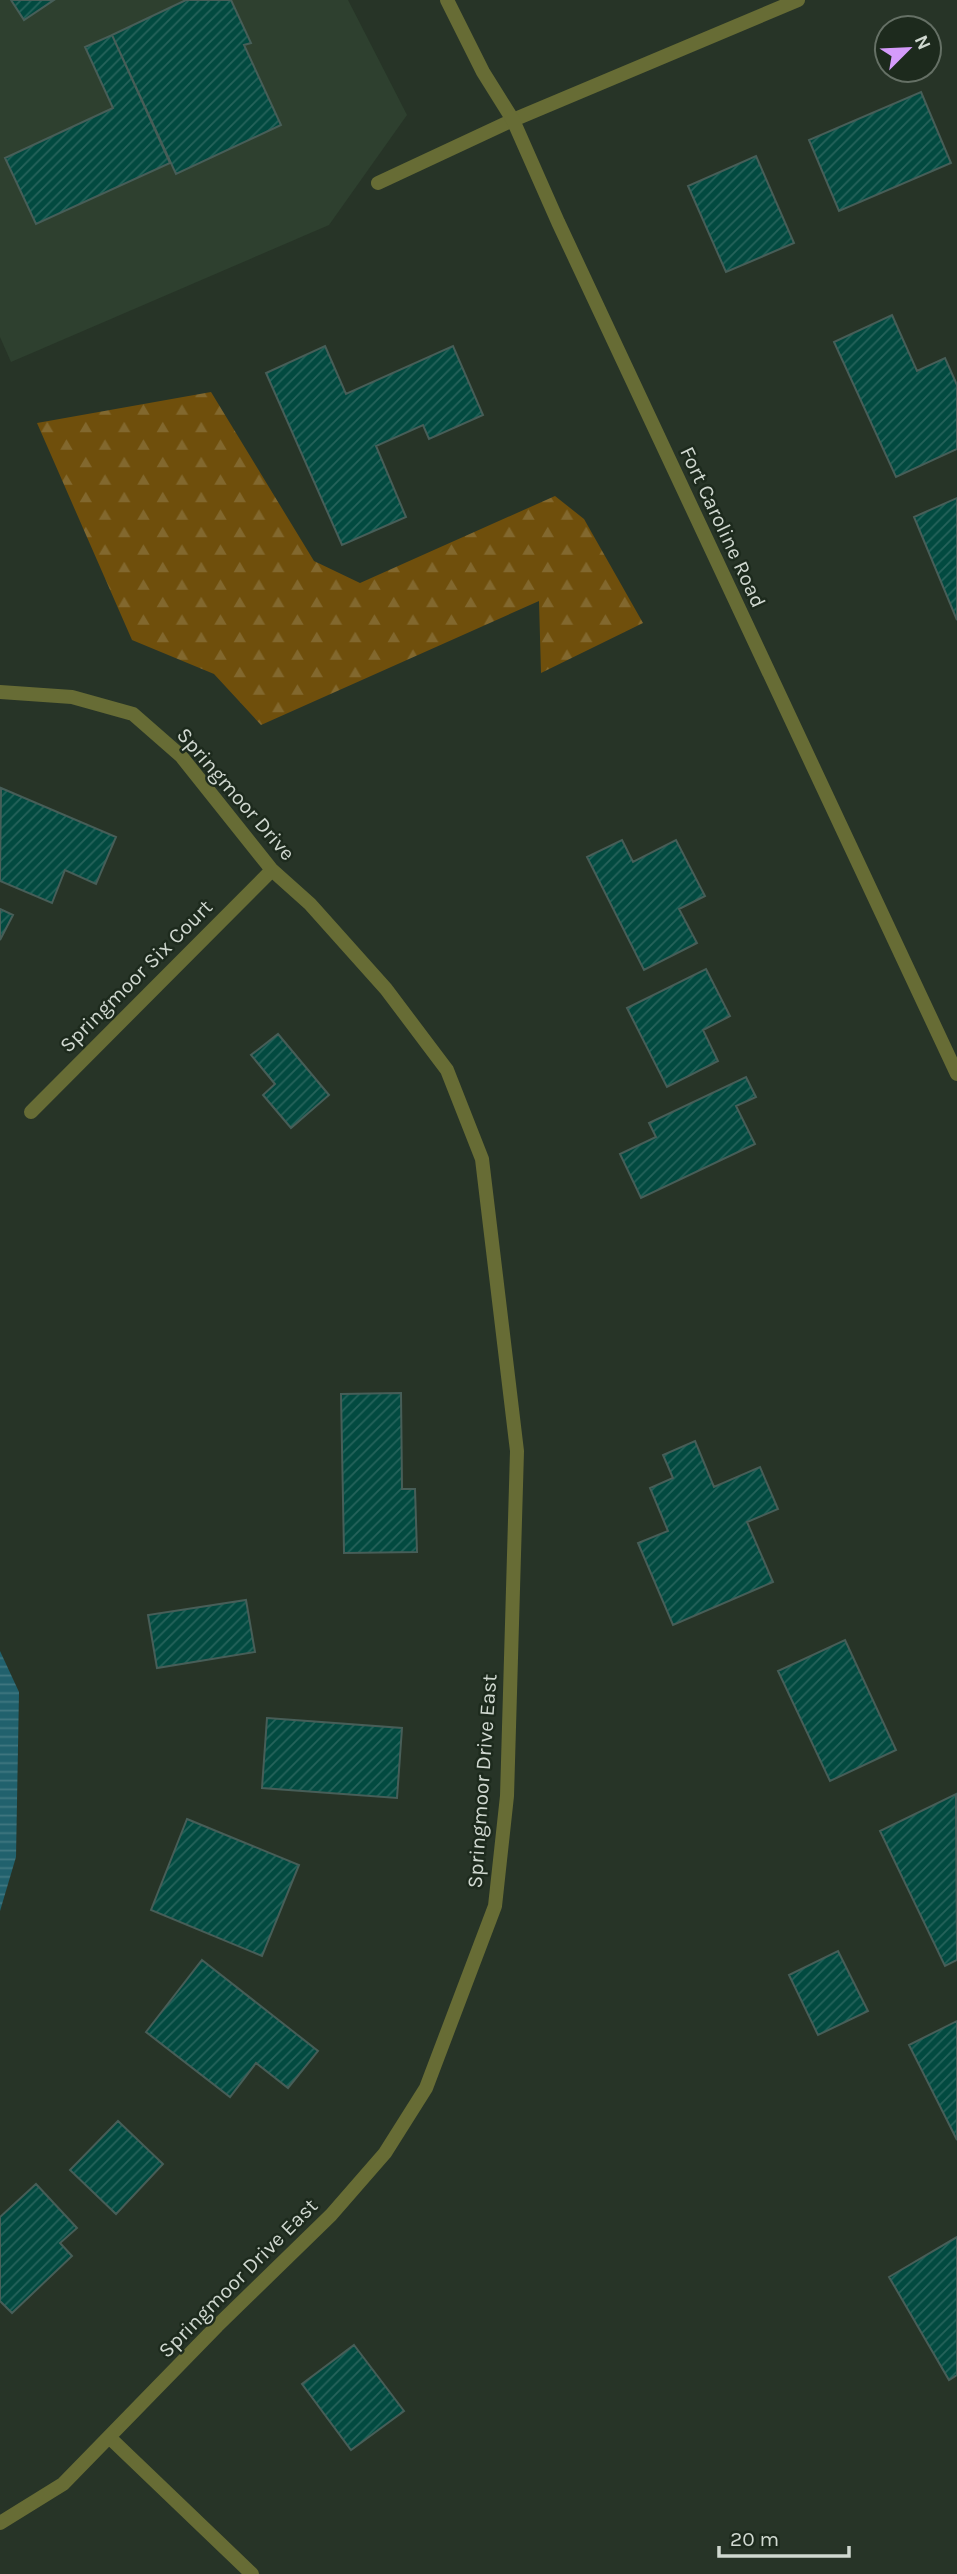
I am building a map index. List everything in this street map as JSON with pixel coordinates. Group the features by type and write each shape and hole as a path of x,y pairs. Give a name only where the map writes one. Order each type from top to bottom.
{"street":[{"name":"Fort Caroline Road","path":"447,0 483,72 513,120 587,284 957,1074"},
{"path":"377,183 513,120 798,0"},
{"name":"Springmoor Drive","path":"0,692 72,697 132,715 181,756 272,870 310,904 386,989 447,1070"},
{"name":"Springmoor Six Court","path":"30,1112 272,870"},
{"name":"Springmoor Drive East","path":"0,2523 63,2484 217,2326 331,2215 385,2153 426,2088 495,1906 507,1796 517,1451 482,1159 447,1070"},
{"path":"109,2437 251,2574"}],"shaded area":[{"path":"0,0 348,0 407,115 329,225 11,362 0,337"}],"green space":[{"path":"211,392 314,561 360,583 555,496 584,519 643,623 541,673 539,601 261,725 214,674 132,640 37,423"}],"water":[{"path":"0,1651 19,1692 16,1857 0,1911"}],"building":[{"path":"11,0 54,0 24,20"},
{"path":"186,0 231,0 251,43 244,45 281,125 176,174 112,35"},
{"path":"112,35 170,163 36,224 5,158 113,108 85,47"},
{"path":"921,92 951,163 839,211 809,140"},
{"path":"756,156 794,243 726,272 688,186"},
{"path":"892,315 917,371 945,358 957,385 957,449 896,477 834,342"},
{"path":"325,346 346,394 453,346 483,415 429,439 423,425 376,446 406,517 342,545 266,373"},
{"path":"957,498 957,620 914,517"},
{"path":"1,788 116,837 96,884 65,870 52,903 0,881"},
{"path":"622,840 633,862 676,840 705,896 679,909 697,943 644,970 587,857"},
{"path":"0,909 13,915 0,940"},
{"path":"706,969 730,1016 703,1030 718,1061 667,1087 627,1008"},
{"path":"278,1034 329,1095 291,1128 263,1095 275,1084 251,1055"},
{"path":"746,1077 756,1097 736,1106 755,1144 641,1198 620,1154 656,1137 649,1123"},
{"path":"401,1393 402,1489 415,1489 417,1552 344,1553 341,1394"},
{"path":"695,1441 714,1487 760,1467 778,1509 747,1522 773,1582 673,1625 638,1543 668,1531 650,1488 673,1478 663,1455"},
{"path":"246,1600 255,1652 157,1668 148,1615"},
{"path":"845,1640 896,1750 830,1781 778,1671"},
{"path":"267,1718 402,1728 397,1798 262,1788"},
{"path":"956,1794 957,1960 945,1966 880,1831"},
{"path":"187,1819 299,1865 262,1956 151,1910"},
{"path":"838,1951 868,2011 818,2035 789,1975"},
{"path":"202,1960 318,2051 288,2088 256,2063 230,2097 146,2032"},
{"path":"957,2021 957,2140 909,2045"},
{"path":"118,2121 163,2164 116,2214 70,2170"},
{"path":"36,2184 77,2228 60,2243 72,2256 12,2313 0,2301 0,2217"},
{"path":"957,2237 957,2375 949,2380 889,2277"},
{"path":"354,2345 404,2411 351,2450 302,2384"}]}
